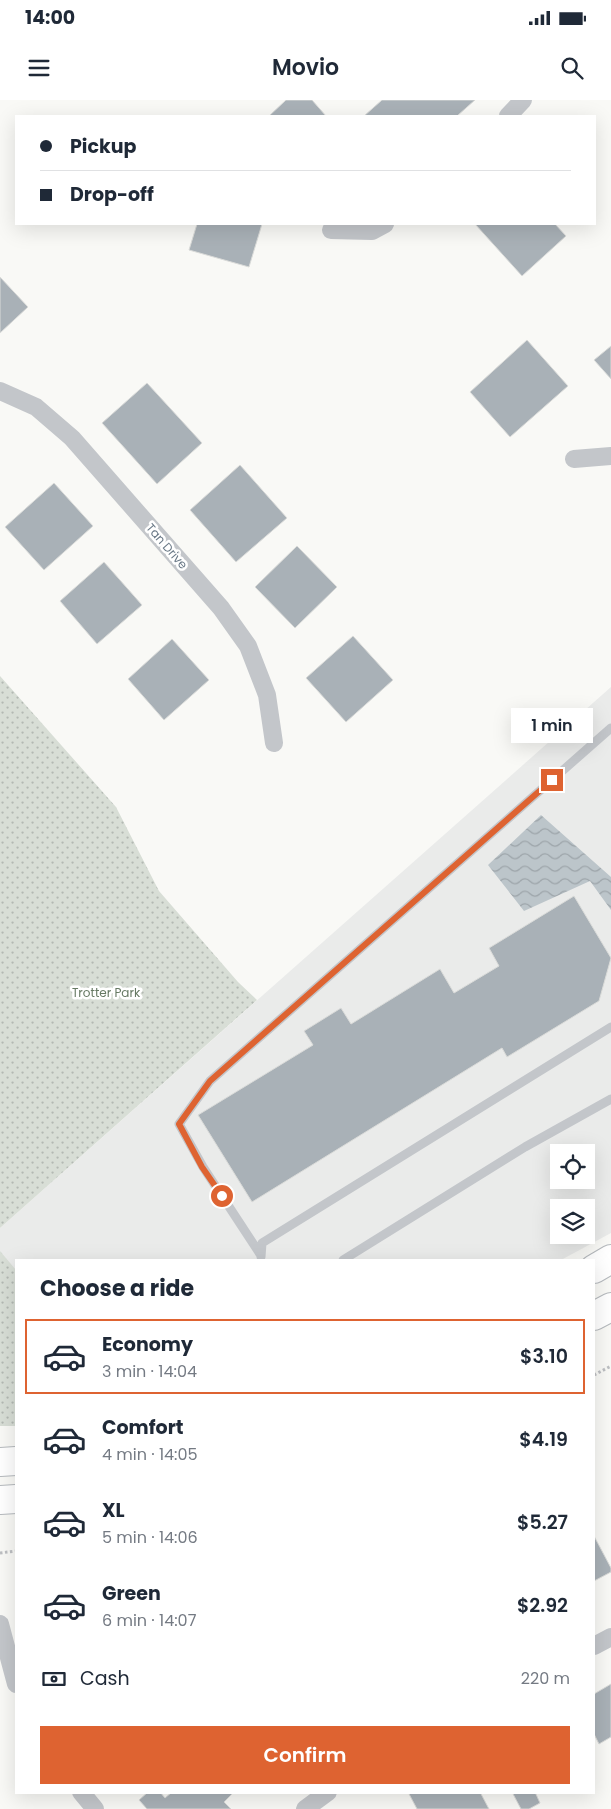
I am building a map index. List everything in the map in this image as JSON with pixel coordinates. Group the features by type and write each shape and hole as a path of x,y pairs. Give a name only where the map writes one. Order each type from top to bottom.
{"main road":[{"path":"595,1268 611,1260"},
{"path":"595,1315 611,1307"},
{"path":"0,1462 15,1461"},
{"path":"0,1500 15,1499"}],"street":[{"path":"509,115 523,100"},
{"path":"331,230 372,231 383,225"},
{"name":"Tan Drive","path":"0,391 36,407 72,438 221,608 248,646 267,695 274,743"},
{"path":"574,459 611,456"},
{"path":"0,1624 15,1680"},
{"path":"595,1645 611,1637"},
{"path":"83,1794 95,1809"},
{"path":"305,1809 325,1794"}],"lane":[{"path":"261,1257 202,1167 179,1124 210,1081 611,728"},
{"path":"261,1257 262,1243 611,1027"},
{"path":"345,1259 525,1148 611,1099"}],"path":[{"path":"595,1374 611,1366"},
{"path":"0,1552 15,1551"}],"shaded area":[{"path":"611,687 611,1233 595,1242 595,1199 550,1199 550,1244 591,1244 563,1259 15,1259 15,1278 0,1262 0,1228"}],"green space":[{"name":"Trotter Park","path":"0,676 116,807 159,891 238,982 257,1000 0,1228"},
{"path":"0,1251 15,1269 15,1426 0,1426"}],"water":[{"path":"541,815 611,877 611,910 590,881 524,911 488,865"}],"building":[{"path":"286,100 312,100 325,115 270,115"},
{"path":"382,100 475,100 458,115 365,115"},
{"path":"197,225 262,225 249,267 189,250"},
{"path":"476,225 556,225 566,236 522,276"},
{"path":"0,277 28,307 0,333"},
{"path":"527,340 568,386 510,437 470,392"},
{"path":"611,346 611,379 594,360"},
{"path":"147,383 202,443 157,484 102,423"},
{"path":"240,465 287,518 236,562 190,510"},
{"path":"54,483 93,526 44,570 5,527"},
{"path":"297,546 337,587 295,628 255,587"},
{"path":"104,562 142,605 97,644 60,601"},
{"path":"353,636 393,680 346,722 306,678"},
{"path":"172,639 209,680 164,720 128,679"},
{"path":"574,896 611,958 599,1001 507,1057 502,1048 252,1202 198,1115 313,1045 304,1031 341,1008 351,1024 440,969 454,993 499,966 489,948"},
{"path":"595,1538 611,1568 611,1572 595,1580"},
{"path":"611,1684 611,1737 599,1744 595,1736 595,1693"},
{"path":"146,1794 162,1794 165,1798 170,1794 232,1794 224,1802 231,1809 147,1809 139,1800"},
{"path":"409,1794 481,1794 489,1809 417,1809"},
{"path":"513,1794 536,1794 540,1803 529,1809 521,1809"}],"route":[{"path":"222,1196 202,1167 179,1124 210,1081 552,780"}]}
